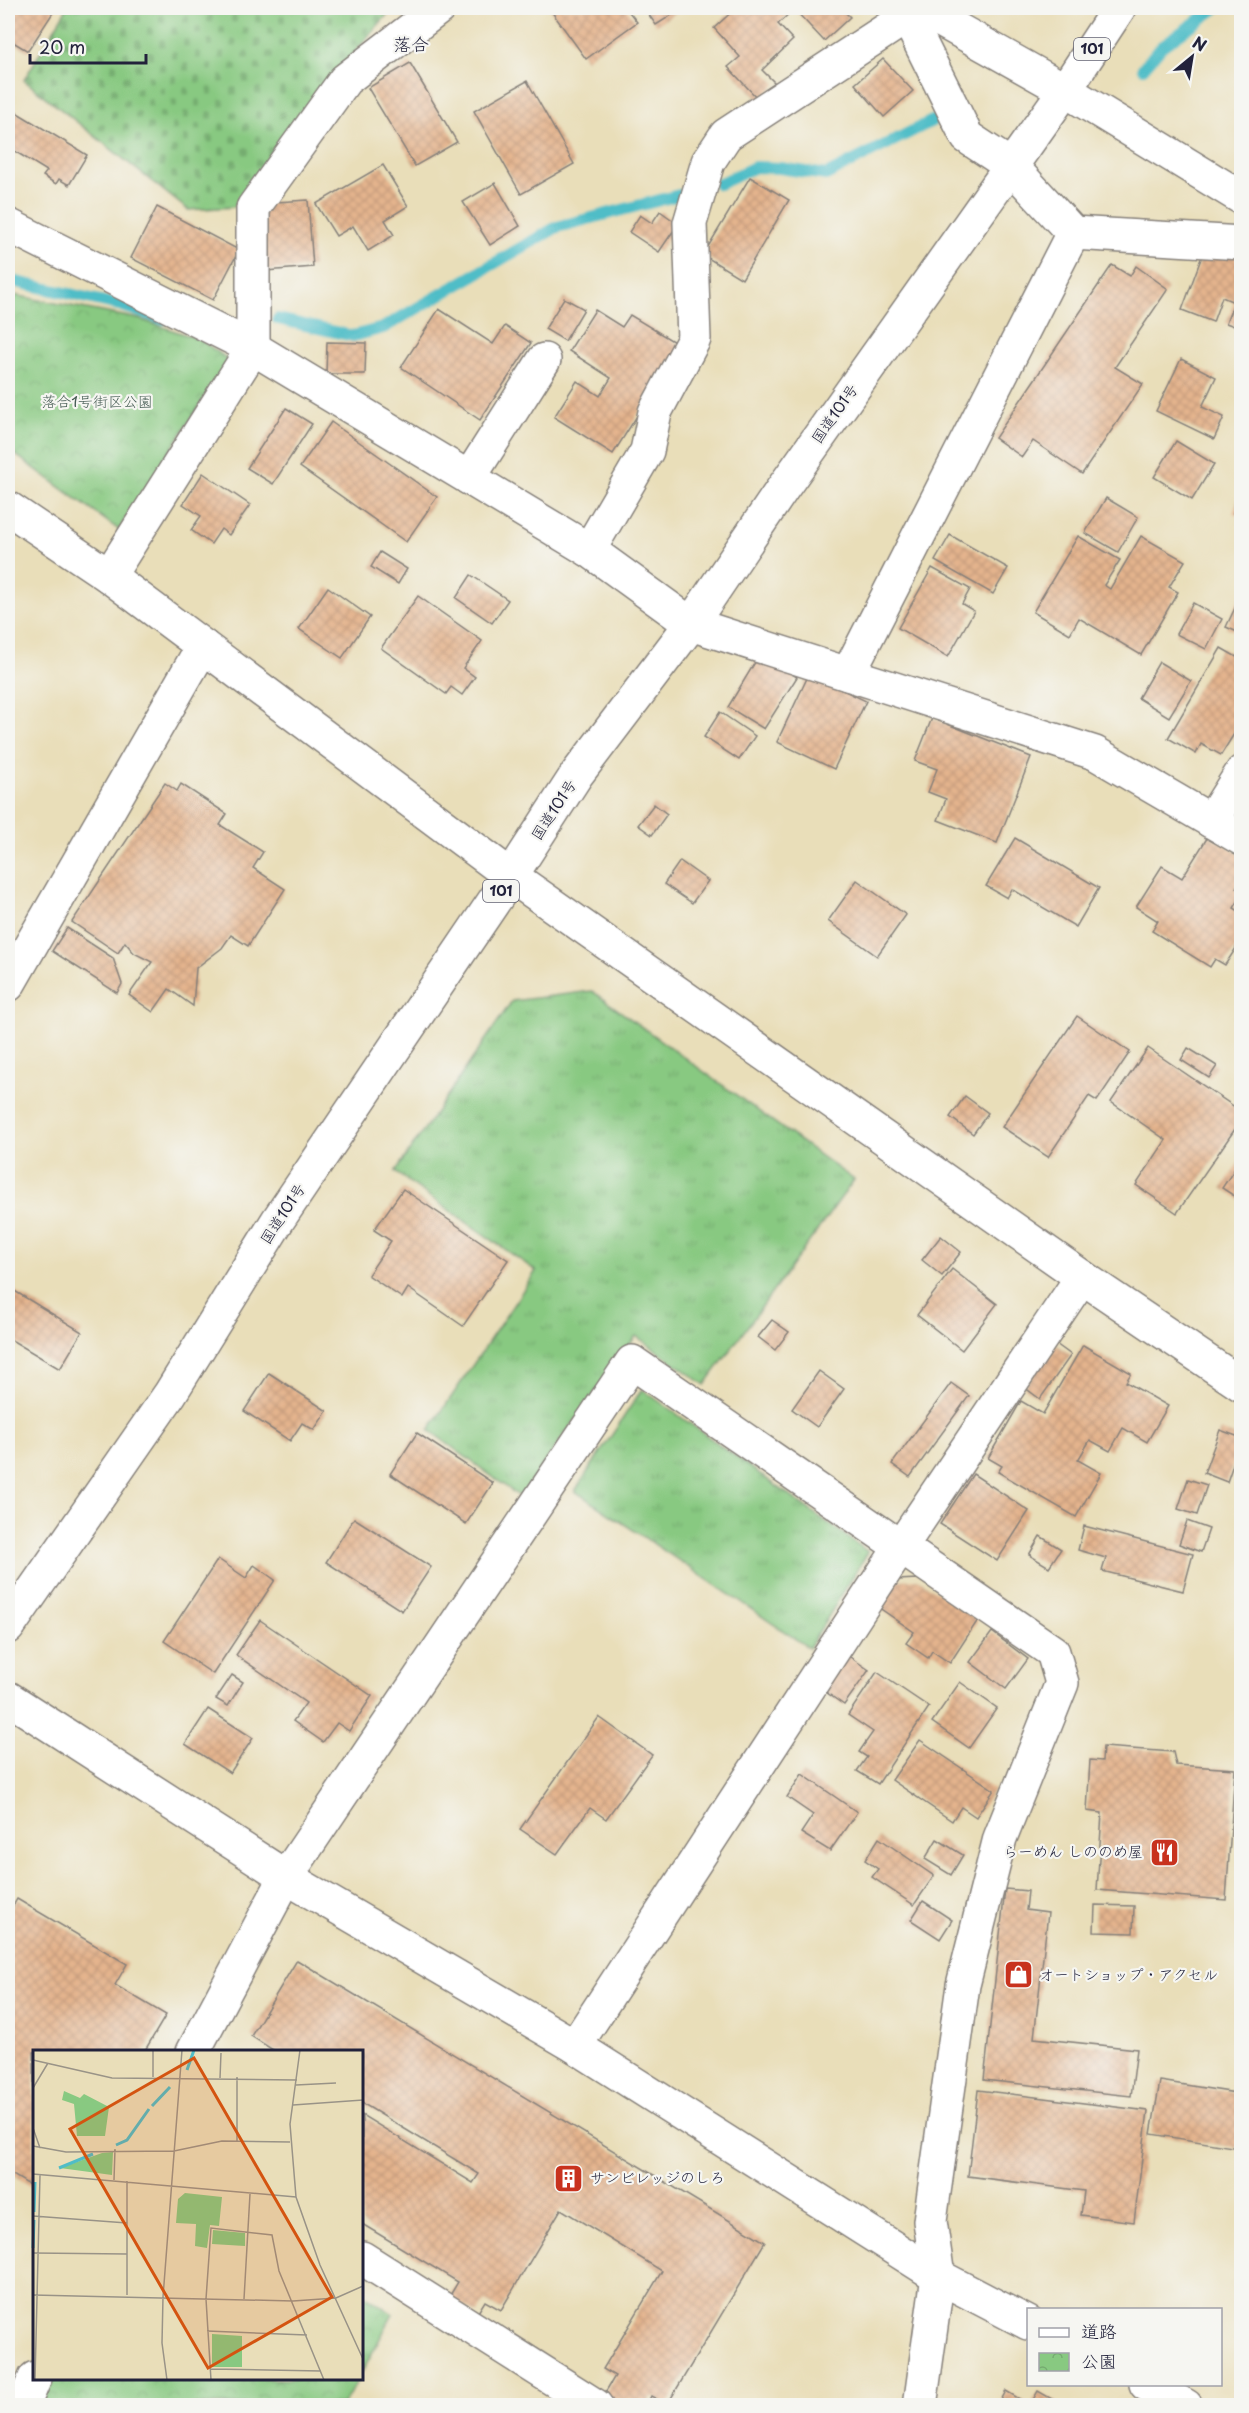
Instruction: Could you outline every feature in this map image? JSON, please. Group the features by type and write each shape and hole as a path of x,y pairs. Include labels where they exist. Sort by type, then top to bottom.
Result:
{"main road":[{"path":"109,576 253,348 253,208 345,80 439,8"},
{"name":"国道101号","path":"8,1627 170,1394 278,1220 511,876 577,774 691,624 783,488 1065,90 1119,8"},
{"path":"915,11 1065,90 1242,198"},
{"path":"915,11 967,137 1011,166 1073,232 1242,243"},
{"path":"588,550 647,451 655,412 694,339 690,223 708,162 726,135 915,11"},
{"path":"8,225 253,348 588,550 691,624 1095,753 1242,839"},
{"path":"848,674 1073,232"},
{"path":"469,478 544,360"},
{"path":"8,508 109,576 511,876 1082,1277 1242,1385"},
{"path":"12,966 203,646"},
{"path":"1211,821 1242,772"},
{"path":"575,2046 900,1548 1082,1277"},
{"path":"194,2050 286,1876 632,1362 1053,1652 1062,1683 1000,1838 963,1984 930,2221 938,2276 921,2406"},
{"path":"8,1698 286,1876 575,2046 938,2276 1027,2322"},
{"path":"363,2259 596,2406"},
{"path":"23,2406 35,2380"},
{"path":"1148,2386 1186,2406"}],"green space":[{"path":"67,8 393,8 325,86 234,207 188,210 24,80"},
{"name":"落合1号街区公園","path":"8,294 139,319 199,339 229,360 119,530 8,449"},
{"path":"592,991 854,1180 705,1385 636,1336 520,1497 429,1430 536,1271 395,1172 512,1001"},
{"path":"642,1389 868,1552 809,1648 575,1491"},
{"path":"363,2294 393,2314 363,2370"},
{"path":"53,2380 357,2380 343,2405 40,2406"}],"building":[{"path":"8,8 56,8 28,51 8,39"},
{"path":"549,8 626,8 637,22 586,59"},
{"path":"644,8 679,8 680,10 656,25"},
{"path":"736,8 841,8 850,17 824,41 794,9 778,24 793,40 762,70 776,84 759,100 728,67 740,57 714,28"},
{"path":"883,59 913,91 884,117 855,84"},
{"path":"410,63 457,142 415,166 368,88"},
{"path":"527,81 574,164 521,194 474,111"},
{"path":"11,109 87,155 69,185 59,179 56,184 43,176 47,171 8,147 8,115"},
{"path":"383,165 408,206 385,220 394,235 368,251 353,226 336,236 316,204"},
{"path":"750,177 789,200 742,279 703,255"},
{"path":"495,183 520,226 490,245 463,202"},
{"path":"308,200 313,267 266,271 260,203"},
{"path":"157,207 239,250 213,300 131,258"},
{"path":"660,211 678,224 659,252 629,232 640,215 652,223"},
{"path":"1206,245 1242,258 1242,329 1226,323 1234,302 1222,297 1213,322 1182,310"},
{"path":"1112,265 1130,276 1136,266 1168,289 1115,367 1143,384 1082,474 1033,441 1022,457 995,438"},
{"path":"564,298 584,309 565,341 545,329"},
{"path":"439,309 493,344 505,326 531,343 480,420 401,367"},
{"path":"595,310 622,327 630,315 681,346 613,454 554,417 577,381 600,396 611,378 569,351"},
{"path":"327,342 366,343 365,374 326,374"},
{"path":"1181,359 1216,377 1202,407 1224,417 1214,439 1156,411"},
{"path":"286,408 312,424 273,484 247,468"},
{"path":"331,422 437,497 406,542 300,467"},
{"path":"1176,441 1214,464 1192,500 1154,477"},
{"path":"203,473 250,505 229,535 221,529 211,544 191,530 201,516 183,504"},
{"path":"1242,489 1242,516 1233,513"},
{"path":"1106,498 1138,517 1118,552 1085,533"},
{"path":"950,535 1008,568 993,594 935,561"},
{"path":"1078,536 1120,560 1104,585 1110,589 1141,536 1185,561 1169,587 1178,592 1141,655 1079,618 1070,634 1033,612"},
{"path":"380,552 407,569 398,584 371,567"},
{"path":"932,568 970,589 962,604 974,611 948,657 898,628"},
{"path":"471,575 508,600 492,623 456,598"},
{"path":"328,587 370,617 342,658 299,629"},
{"path":"1242,593 1242,634 1226,627"},
{"path":"418,596 482,641 463,668 475,677 462,695 451,687 446,694 381,648"},
{"path":"1193,603 1222,619 1206,649 1176,634"},
{"path":"1221,648 1242,660 1242,721 1221,755 1201,744 1196,754 1168,738"},
{"path":"760,654 797,677 764,729 728,707"},
{"path":"1159,662 1191,681 1169,717 1138,698"},
{"path":"809,674 866,701 834,769 777,742"},
{"path":"720,712 755,736 739,760 704,737"},
{"path":"932,718 1031,757 997,843 938,820 946,799 928,792 937,769 915,761"},
{"path":"165,783 177,791 181,784 227,814 220,825 263,852 253,868 285,889 248,946 231,935 222,948 196,968 193,1006 169,989 153,1012 129,995 152,962 134,953 125,942 118,953 72,922"},
{"path":"654,804 667,814 652,835 638,825"},
{"path":"1209,835 1242,856 1242,878 1236,888 1242,891 1242,895 1234,908 1242,913 1238,924 1242,926 1242,939 1225,965 1215,959 1210,967 1152,931 1158,921 1136,907 1162,866 1182,878"},
{"path":"1015,838 1099,888 1076,927 1012,889 1007,898 986,886"},
{"path":"680,861 708,881 692,903 664,884"},
{"path":"857,880 906,915 877,956 828,921"},
{"path":"67,928 113,958 122,984 117,993 52,951"},
{"path":"1077,1016 1130,1052 1097,1101 1089,1096 1048,1157 1002,1127"},
{"path":"1148,1048 1242,1112 1242,1119 1177,1213 1136,1185 1166,1140 1111,1102"},
{"path":"1188,1048 1217,1066 1209,1078 1181,1060"},
{"path":"965,1096 988,1113 973,1134 950,1117"},
{"path":"1242,1158 1242,1201 1222,1188"},
{"path":"403,1189 508,1260 463,1326 408,1288 402,1298 368,1275 391,1241 374,1230"},
{"path":"941,1236 961,1252 942,1276 922,1260"},
{"path":"952,1269 997,1304 962,1350 917,1315"},
{"path":"8,1287 82,1332 60,1369 8,1338"},
{"path":"772,1320 789,1332 775,1350 758,1337"},
{"path":"1056,1344 1071,1355 1040,1399 1024,1387"},
{"path":"1083,1345 1131,1373 1126,1382 1168,1406 1147,1442 1123,1428 1110,1451 1090,1440 1078,1460 1101,1473 1076,1517 998,1472 1002,1466 988,1458 1021,1401 1043,1414"},
{"path":"819,1371 844,1389 817,1427 792,1409"},
{"path":"269,1373 327,1411 314,1430 302,1423 290,1441 244,1411"},
{"path":"951,1383 969,1396 910,1477 892,1464"},
{"path":"1220,1430 1242,1438 1227,1482 1204,1473"},
{"path":"417,1433 493,1483 466,1524 390,1474"},
{"path":"973,1474 1029,1511 997,1561 940,1524"},
{"path":"1188,1479 1207,1485 1197,1515 1178,1509"},
{"path":"354,1518 431,1567 402,1611 326,1562"},
{"path":"1187,1521 1209,1529 1201,1552 1179,1544"},
{"path":"1084,1526 1193,1554 1183,1591 1102,1571 1106,1558 1078,1550"},
{"path":"1040,1536 1061,1549 1049,1567 1029,1555"},
{"path":"218,1559 246,1578 254,1565 275,1580 213,1674 164,1641"},
{"path":"918,1579 978,1620 950,1663 932,1651 928,1658 906,1643 914,1632 878,1607 897,1580"},
{"path":"260,1620 372,1696 349,1731 337,1723 323,1742 293,1721 306,1703 236,1655"},
{"path":"992,1632 1028,1659 1006,1689 970,1662"},
{"path":"847,1655 869,1670 844,1705 823,1690"},
{"path":"877,1672 929,1707 878,1784 857,1771 867,1757 859,1752 873,1732 848,1715"},
{"path":"232,1675 243,1682 228,1706 216,1699"},
{"path":"960,1682 997,1708 969,1748 932,1722"},
{"path":"208,1709 253,1738 230,1773 185,1744"},
{"path":"599,1717 652,1755 606,1819 590,1808 557,1854 520,1829"},
{"path":"920,1740 994,1790 976,1817 961,1807 952,1821 892,1780"},
{"name":"らーめん しののめ屋","path":"1103,1747 1173,1752 1176,1765 1235,1769 1226,1900 1097,1890 1102,1813 1087,1811 1090,1760 1102,1761"},
{"path":"802,1774 857,1812 830,1851 801,1833 813,1815 787,1797"},
{"path":"879,1838 934,1876 914,1905 872,1877 878,1869 865,1860"},
{"path":"937,1839 963,1855 951,1875 925,1859"},
{"name":"オートショップ・アクセル","path":"1005,1889 1028,1891 1026,1910 1048,1913 1034,2038 1137,2049 1131,2096 984,2080"},
{"path":"17,1899 127,1964 115,1985 166,2015 145,2050 33,2050 33,2187 8,2172 8,1915"},
{"path":"923,1901 952,1920 940,1939 911,1920"},
{"path":"1095,1905 1134,1906 1133,1933 1094,1932"},
{"name":"サンビレッジのしろ","path":"297,1960 765,2242 667,2405 651,2396 646,2406 619,2406 603,2396 615,2376 603,2369 662,2271 561,2209 501,2310 485,2301 477,2314 449,2297 458,2282 363,2225 363,2116 473,2183 479,2174 363,2104 363,2050 273,2050 251,2036"},
{"path":"1160,2081 1242,2094 1242,2126 1238,2148 1151,2134"},
{"path":"978,2090 1148,2111 1134,2222 1081,2215 1084,2191 968,2176"},
{"path":"1006,2391 1030,2405 1038,2391 1059,2403 1057,2406 998,2406"}],"waterway":[{"path":"1143,68 1162,46 1216,8"},
{"path":"719,184 755,167 780,168 826,175 934,120"},
{"path":"278,319 353,336 383,328 557,227 679,195"},
{"path":"8,280 123,306 163,319"}],"place":[{"name":"らーめん しののめ屋","path":"1164,1852"},
{"name":"オートショップ・アクセル","path":"1018,1975"},
{"name":"サンビレッジのしろ","path":"569,2178"}],"district":[{"name":"落合","path":"411,45"}]}
